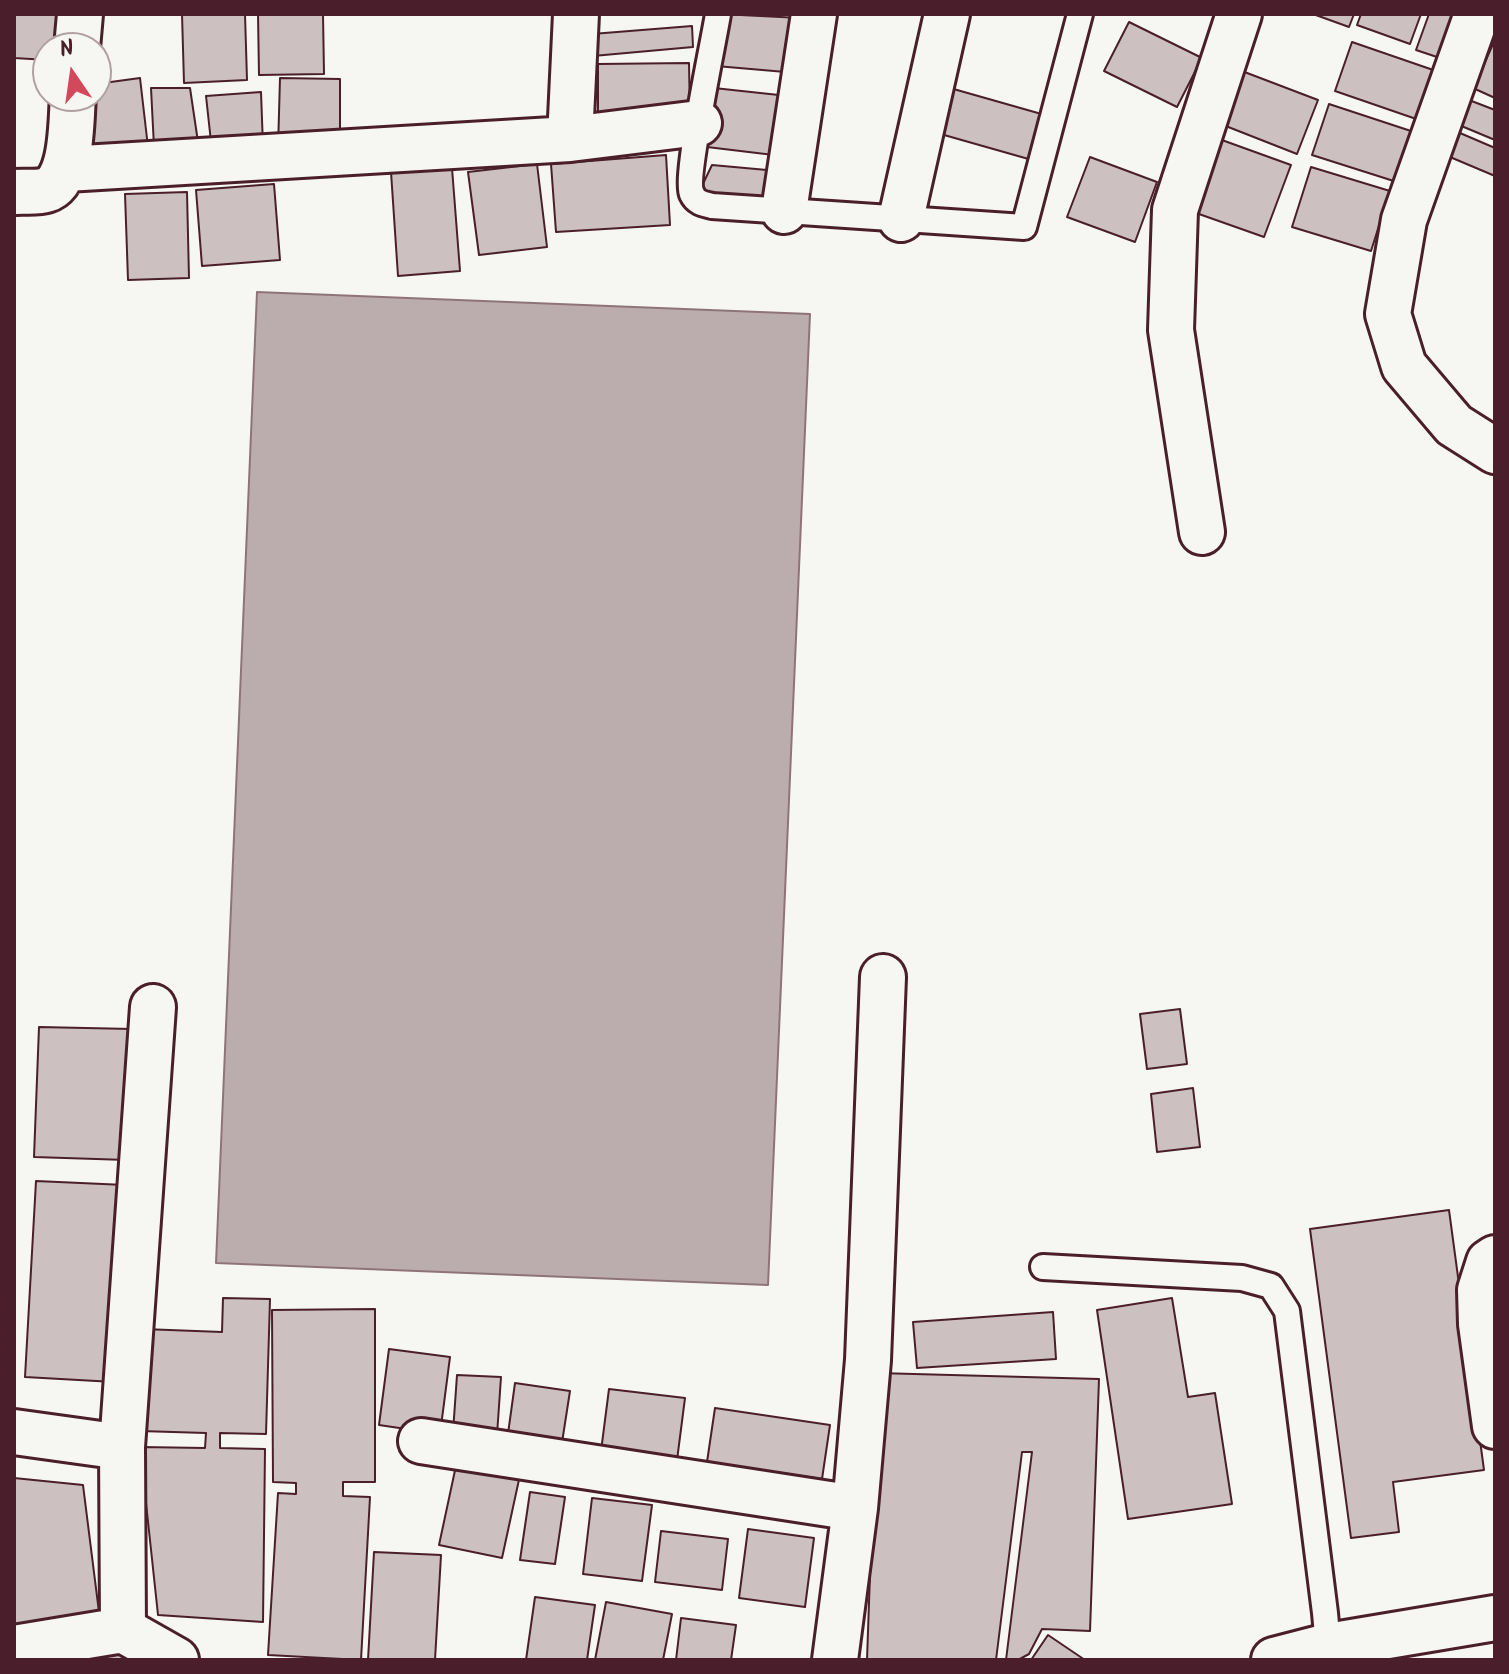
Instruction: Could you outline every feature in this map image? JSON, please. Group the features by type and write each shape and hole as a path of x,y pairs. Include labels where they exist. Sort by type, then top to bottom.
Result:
{"street":[{"path":"570,139 576,14"},
{"path":"784,211 814,14"},
{"path":"901,219 947,14"},
{"path":"1202,532 1171,330 1175,210 1239,14"},
{"path":"1477,14 1404,220 1388,314 1404,366 1454,425 1495,451"},
{"path":"14,192 45,191 57,183 66,169 71,112"},
{"path":"66,169 570,139 699,123"},
{"path":"835,1660 855,1508 868,1360 883,977"},
{"path":"123,1630 122,1447 153,1007"},
{"path":"1495,1258 1489,1262 1480,1290 1481,1324 1495,1426"},
{"path":"14,1432 122,1447"},
{"path":"421,1441 855,1508"},
{"path":"1274,1660 1328,1646 1495,1618"},
{"path":"14,1648 123,1630 176,1660"}],"lane":[{"path":"718,14 692,158 690,186 698,203 1024,227 1080,14"},
{"path":"1043,1267 1242,1278 1271,1286 1287,1311 1328,1646"}],"shaded area":[{"path":"257,292 810,314 768,1285 216,1263"}],"building":[{"path":"14,14 65,14 64,32 32,32 32,59 14,58"},
{"path":"182,14 245,14 247,80 184,83"},
{"path":"258,14 323,14 324,74 259,75"},
{"path":"720,14 801,18 797,73 716,66"},
{"path":"1313,14 1354,14 1349,27"},
{"path":"1361,14 1421,14 1410,44 1357,25"},
{"path":"1429,14 1462,14 1446,60 1416,50"},
{"path":"1129,22 1202,58 1177,107 1104,71"},
{"path":"692,26 693,47 593,56 592,34"},
{"path":"1352,42 1439,72 1422,121 1335,91"},
{"path":"1495,42 1495,98 1473,88"},
{"path":"689,63 690,119 598,120 598,64"},
{"path":"1234,68 1318,100 1297,154 1213,121"},
{"path":"140,78 148,147 94,153 90,112 112,112 112,82"},
{"path":"280,78 340,79 340,146 278,149"},
{"path":"943,86 1045,115 1032,160 930,131"},
{"path":"151,88 190,88 198,142 154,147"},
{"path":"714,88 788,96 782,156 707,147"},
{"path":"261,92 263,146 212,151 206,96"},
{"path":"1469,100 1495,110 1495,140 1459,125"},
{"path":"1329,104 1417,133 1400,183 1312,155"},
{"path":"1460,133 1495,148 1495,176 1450,157"},
{"path":"1208,135 1291,165 1264,237 1182,208"},
{"path":"666,155 670,225 556,232 551,164"},
{"path":"1090,157 1157,182 1135,242 1067,217"},
{"path":"537,164 547,247 479,255 468,172"},
{"path":"712,165 778,171 769,203 700,190"},
{"path":"1311,167 1390,191 1371,251 1292,227"},
{"path":"452,168 460,271 398,276 391,172"},
{"path":"274,184 280,260 202,266 196,190"},
{"path":"187,192 189,278 128,280 125,194"},
{"path":"1180,1009 1187,1064 1147,1069 1140,1014"},
{"path":"39,1027 132,1029 127,1160 34,1157"},
{"path":"1193,1088 1200,1147 1157,1152 1151,1094"},
{"path":"36,1181 125,1185 114,1382 25,1377"},
{"path":"1449,1210 1484,1470 1393,1482 1399,1532 1351,1538 1310,1229"},
{"path":"223,1298 270,1299 266,1434 220,1433 220,1448 265,1449 263,1622 158,1615 140,1447 205,1448 206,1433 140,1431 143,1329 222,1332"},
{"path":"1172,1298 1188,1397 1215,1393 1232,1504 1128,1519 1097,1310"},
{"path":"375,1309 375,1482 343,1482 343,1496 370,1497 361,1660 268,1655 278,1493 296,1494 296,1483 273,1482 272,1310"},
{"path":"1053,1312 1056,1359 917,1368 913,1322"},
{"path":"389,1349 450,1357 440,1434 379,1425"},
{"path":"877,1373 1099,1379 1090,1631 1042,1629 1029,1654 1018,1660 1006,1660 1032,1452 1022,1452 996,1660 867,1660"},
{"path":"457,1375 501,1377 497,1435 453,1432"},
{"path":"515,1383 570,1391 561,1449 507,1441"},
{"path":"609,1389 685,1398 676,1468 600,1459"},
{"path":"715,1408 830,1425 822,1479 707,1462"},
{"path":"457,1461 520,1475 502,1558 439,1545"},
{"path":"14,1478 83,1485 99,1612 14,1626"},
{"path":"530,1492 565,1497 555,1564 520,1560"},
{"path":"592,1498 652,1505 642,1581 583,1574"},
{"path":"748,1529 814,1538 805,1607 739,1598"},
{"path":"661,1531 728,1539 722,1590 655,1582"},
{"path":"374,1552 441,1555 435,1660 368,1660"},
{"path":"535,1597 595,1605 587,1660 526,1660"},
{"path":"606,1602 672,1614 663,1660 595,1660"},
{"path":"681,1618 736,1625 731,1660 676,1660"},
{"path":"1048,1635 1085,1660 1031,1660"},
{"path":"113,1645 136,1660 27,1660"}]}
